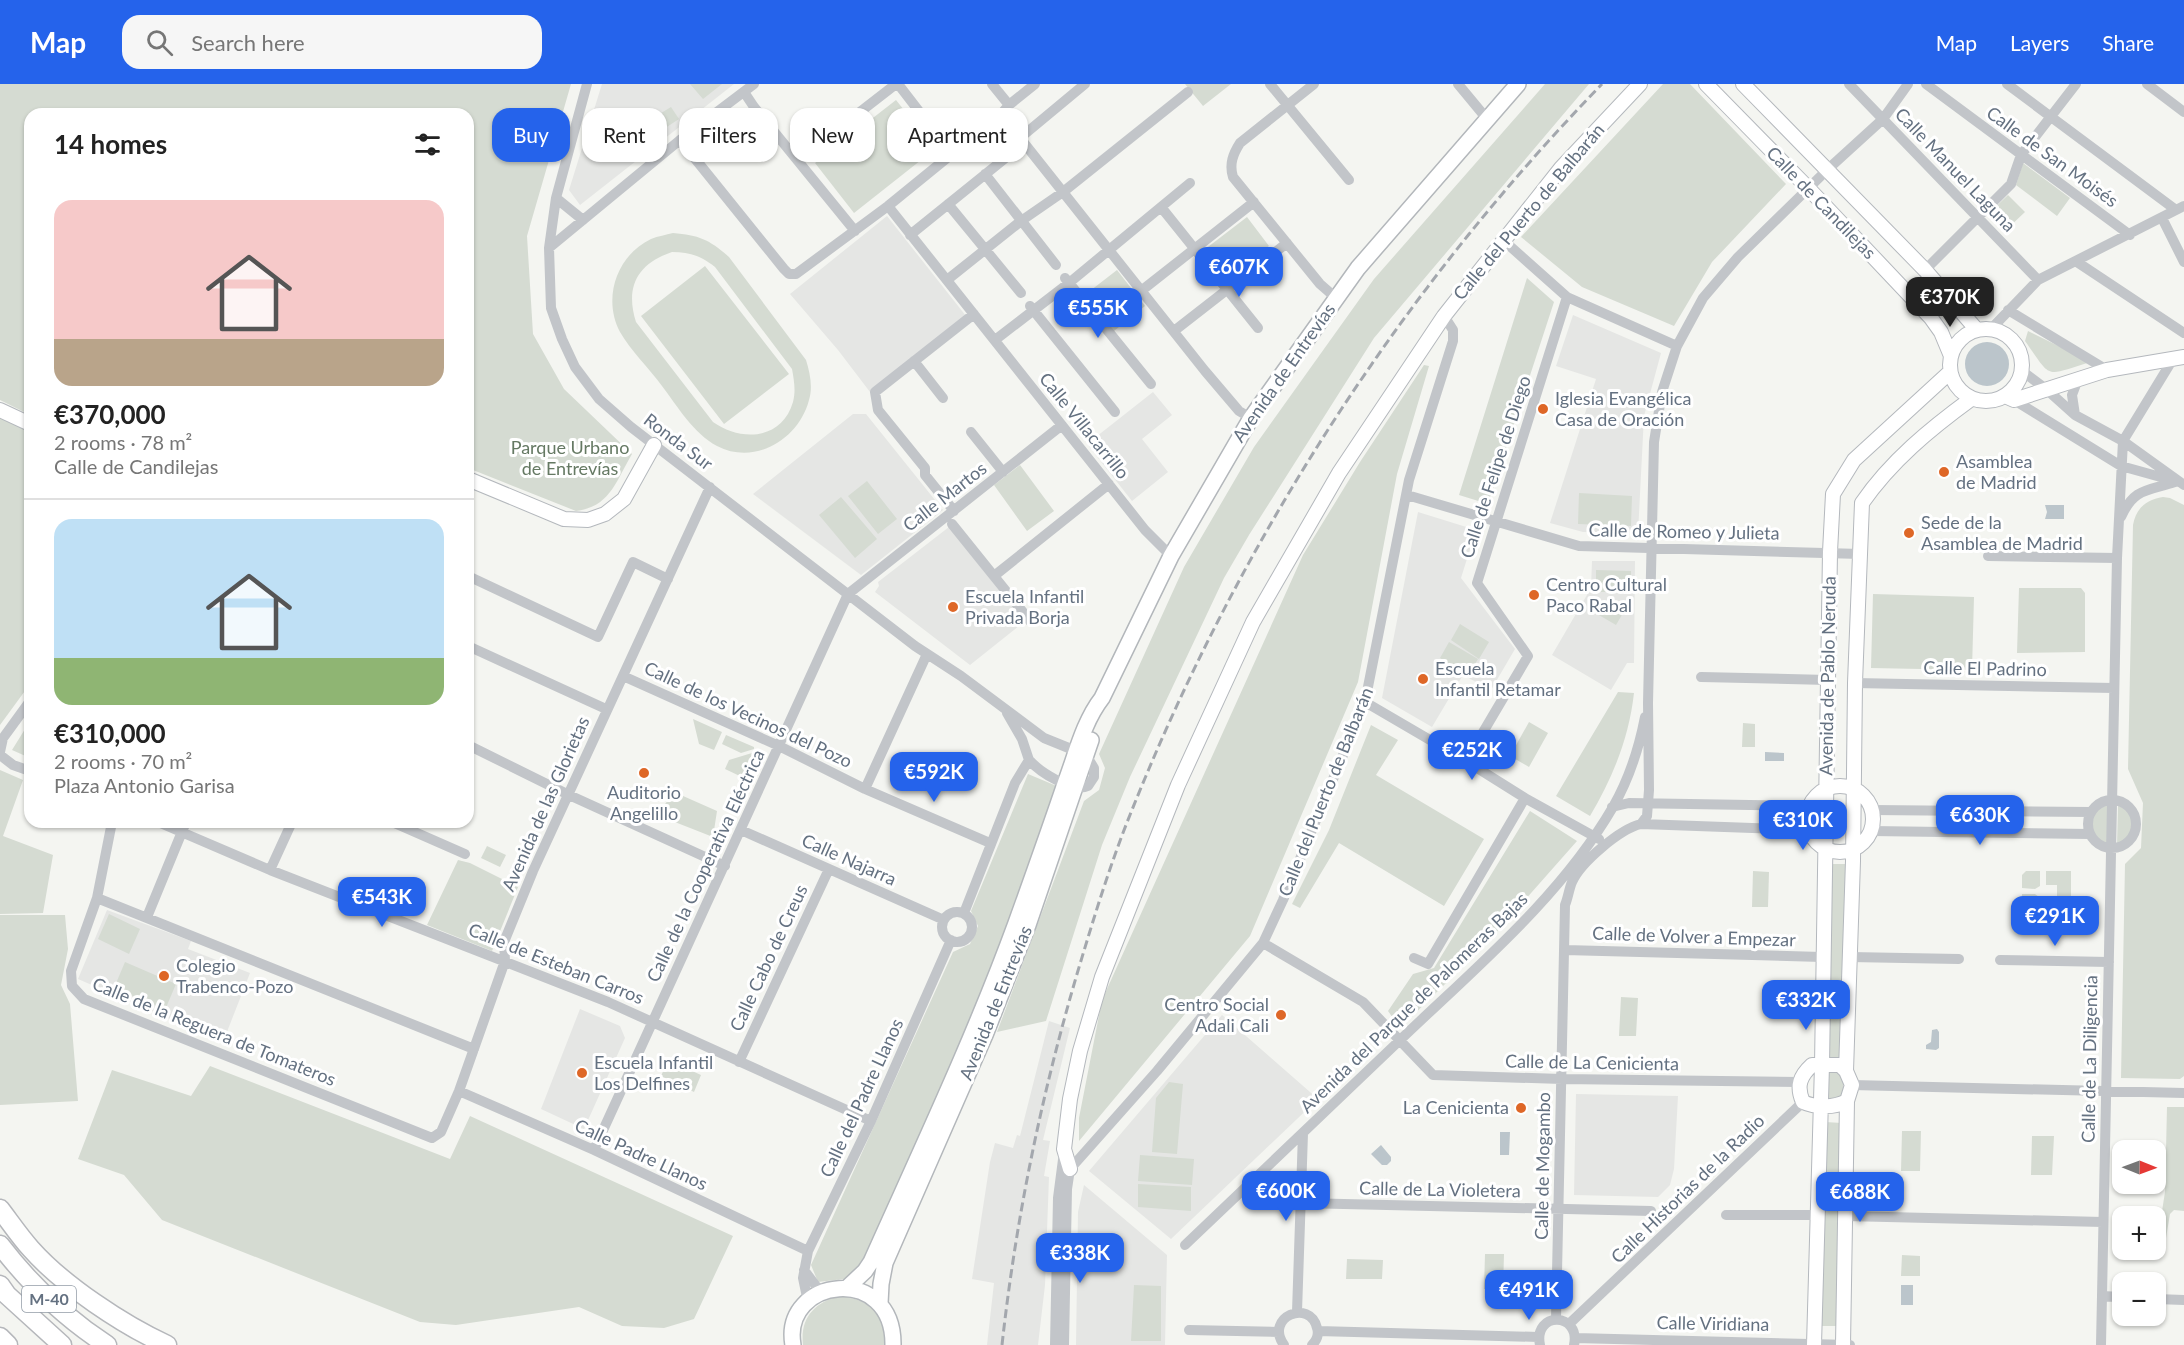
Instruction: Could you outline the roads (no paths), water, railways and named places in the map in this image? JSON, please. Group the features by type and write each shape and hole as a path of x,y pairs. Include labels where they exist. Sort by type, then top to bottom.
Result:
{"highway":[{"path":"0,1209 32,1250 66,1280 98,1305 146,1335 167,1345"},
{"name":"M-40","path":"0,1245 30,1281 77,1325 107,1345"},
{"name":"M-40","path":"0,1285 62,1345"},
{"path":"0,1337 8,1345"}],"main road":[{"name":"Avenida de Entrevías","path":"880,1303 885,1263 985,1035 1028,925 1081,753 1101,713 1102,698 1171,556 1251,418 1336,298 1394,224 1518,84"},
{"name":"Calle del Puerto de Balbarán","path":"1070,1170 1064,1149 1070,1099 1080,1051 1102,977 1178,785 1253,622 1339,473 1444,316 1561,168 1640,84"},
{"name":"Calle de Candilejas","path":"1706,84 1931,318 1941,332 1951,356"},
{"name":"Calle de Candilejas","path":"1743,84 1984,330"},
{"path":"2010,398 2022,371 2021,357 2014,343 2004,334 1984,330 1965,336 1951,356 1950,372 1957,388 1971,399 1992,402 2010,398 2046,388 2107,370 2178,358"},
{"name":"Avenida de Pablo Neruda","path":"1814,1344 1833,494 1854,460 1950,372"},
{"name":"Avenida de Pablo Neruda","path":"1852,1085 1846,1071 1854,849 1855,683 1862,503 1878,478 1935,425 1971,399"},
{"path":"0,410 24,421"},
{"path":"474,482 564,519 588,520 604,514 624,499 654,445"},
{"name":"Avenida de Entrevías","path":"848,1287 871,1262 973,1032 1071,785"},
{"path":"1840,786 1854,789 1865,798 1872,810 1871,831 1854,849 1839,852 1825,849 1814,840 1808,830 1809,806 1816,796 1826,789 1840,786"},
{"path":"1846,1071 1840,1065 1812,1065 1803,1073 1799,1082 1799,1094 1803,1102 1811,1106 1839,1106 1847,1101"},
{"path":"1843,1345 1847,1101 1852,1085"},
{"path":"794,1345 794,1326 799,1313 808,1302 825,1291 848,1287 865,1292 880,1303 893,1330 893,1345"}],"street":[{"name":"Ronda Sur","path":"587,84 556,198 549,248 551,308 575,367 599,399 654,445 848,594 1044,738 1081,753"},
{"path":"723,108 754,84"},
{"path":"866,108 897,84 916,108"},
{"path":"992,84 1009,105"},
{"path":"1006,108 1035,84"},
{"path":"1028,136 1085,84"},
{"path":"1270,84 1349,180"},
{"path":"1314,84 1240,143 1235,151 1231,170 1233,177 1320,284 1336,298"},
{"path":"1458,84 1487,119"},
{"name":"Calle Manuel Laguna","path":"1849,84 2038,280"},
{"name":"Avenida del Parque de Palomeras Bajas","path":"1641,824 1647,816 1648,804 1654,442 1662,392 1677,346 1703,298 1738,257 1883,119 1908,84"},
{"name":"Calle de San Moisés","path":"1926,84 2130,235"},
{"path":"1984,330 2038,280 2180,208 2007,84"},
{"path":"1925,270 2011,184 2021,155 2076,84"},
{"path":"2147,84 2184,112"},
{"path":"744,92 790,150"},
{"path":"947,280 1021,221 1063,192 1188,92"},
{"path":"549,248 679,141"},
{"path":"1028,148 1239,411 1251,418"},
{"path":"698,162 784,269 793,274 805,269 942,162"},
{"path":"800,162 855,231"},
{"path":"910,234 998,162"},
{"path":"985,174 1056,265"},
{"path":"995,340 1032,307 1109,250 1190,183"},
{"path":"556,198 583,220"},
{"path":"1141,291 1254,202"},
{"path":"948,204 1021,293"},
{"name":"Calle Villacarrillo","path":"888,206 1145,530 1171,556"},
{"path":"1161,207 1258,328"},
{"path":"2162,218 2184,262"},
{"path":"1503,240 1567,297 1677,346"},
{"path":"1174,332 1287,243"},
{"path":"2077,262 2184,333"},
{"path":"1067,280 1151,384"},
{"name":"Calle de Felipe de Diego","path":"1466,761 1528,656 1477,583 1567,297"},
{"path":"1032,307 1115,412"},
{"path":"2008,310 2107,370"},
{"path":"954,511 925,475 925,468 878,410 874,392 974,314"},
{"name":"Calle del Puerto de Balbarán","path":"1064,1345 1067,1189 1070,1170 1157,1071 1263,943 1365,702 1409,480 1453,341 1453,330 1444,316"},
{"name":"Calle de La Diligencia","path":"2101,1345 2114,688 2121,466 2123,441 2178,358"},
{"path":"914,361 943,398"},
{"path":"2022,371 2046,388 2075,416 2123,441 2181,483"},
{"path":"2075,416 2072,395 2078,379"},
{"path":"2010,398 2121,466 2181,483"},
{"name":"Calle Martos","path":"848,594 1062,425"},
{"path":"971,432 1003,472"},
{"name":"Calle de La Diligencia","path":"2118,523 2131,499 2138,494 2181,483"},
{"path":"994,576 1109,484"},
{"name":"Avenida de las Glorietas","path":"432,1138 441,1132 459,1091 505,961 504,942 533,871 710,487"},
{"name":"Calle de Romeo y Julieta","path":"1407,495 1579,546 1861,554"},
{"name":"Calle Martos","path":"952,524 1030,621"},
{"path":"1988,556 2117,558"},
{"path":"474,579 598,638 633,562 668,579"},
{"name":"Calle de la Cooperativa Eléctrica","path":"594,1150 848,594"},
{"path":"474,649 606,709"},
{"path":"866,789 927,654"},
{"name":"Calle de los Vecinos del Pozo","path":"623,676 866,789 990,843"},
{"path":"1701,677 1828,680"},
{"name":"Calle El Padrino","path":"1855,683 2114,688"},
{"path":"1365,702 1525,798 1606,843"},
{"name":"Avenida del Parque de Palomeras Bajas","path":"1297,1312 1303,1134 1496,949 1546,896 1593,836 1624,785 1640,742 1648,702"},
{"name":"Ronda Sur","path":"1004,708 1028,756 1043,772 1071,785"},
{"path":"24,709 3,738 0,754 14,765 24,769"},
{"path":"964,914 990,843 1028,756 1030,745 1044,738"},
{"path":"474,748 569,795 725,866"},
{"path":"1414,958 1428,964 1525,798"},
{"path":"2113,800 2127,805 2133,811 2137,825 2132,840 2126,845 2111,849 2098,844 2090,834 2088,826 2091,812 2100,803 2113,800"},
{"path":"1612,807 1629,803 1809,806"},
{"path":"1872,810 2091,812"},
{"path":"1566,905 1572,881 1579,872 1606,843 1629,827 1641,824 1808,830"},
{"name":"Calle de la Reguera de Tomateros","path":"111,828 97,898 71,971 72,986 84,999 432,1138"},
{"path":"147,917 184,828"},
{"name":"Calle de Esteban Carros","path":"186,828 270,870 608,1002 871,1121"},
{"path":"270,870 289,828"},
{"path":"406,828 465,854"},
{"name":"Calle Najarra","path":"741,830 944,920"},
{"path":"1871,831 2090,834"},
{"name":"Calle Cabo de Creus","path":"739,1062 829,869"},
{"name":"Avenida del Parque de Palomeras Bajas","path":"1546,896 1558,898 1566,905"},
{"path":"97,898 474,1049"},
{"name":"Calle de Mogambo","path":"1556,1319 1566,905"},
{"path":"952,913 964,914 970,921 970,933 962,940 951,940 943,932 944,920 952,913"},
{"name":"Calle del Padre Llanos","path":"808,1302 803,1278 808,1251 871,1121 951,940"},
{"name":"Calle de La Cenicienta","path":"1263,943 1363,1002 1433,1075 1799,1082"},
{"name":"Calle de Volver a Empezar","path":"1565,950 1822,957"},
{"path":"1850,957 1959,959"},
{"path":"2000,960 2109,962"},
{"path":"1852,1085 2184,1093"},
{"name":"Calle Padre Llanos","path":"459,1091 594,1150 808,1251"},
{"name":"Calle Historias de la Radio","path":"1569,1324 1803,1102"},
{"path":"1185,1245 1303,1134"},
{"name":"Calle del Puerto de Balbarán","path":"1055,1345 1058,1198 1064,1149"},
{"name":"Calle de La Violetera","path":"1301,1203 1651,1211"},
{"path":"1726,1215 1816,1215"},
{"path":"1845,1216 2103,1222"},
{"path":"804,1270 816,1286 825,1291"},
{"path":"2102,1296 2112,1296"},
{"path":"2166,1300 2184,1303"},
{"path":"1284,1345 1279,1332 1281,1322 1288,1315 1297,1312 1308,1314 1315,1321 1318,1331 1316,1341 1312,1345"},
{"path":"1318,1331 1539,1341 1541,1328 1547,1322 1556,1319 1569,1324 1574,1330 1574,1342"},
{"path":"1189,1330 1279,1332"},
{"name":"Calle Viridiana","path":"1574,1342 1850,1345"}],"railway":[{"path":"1002,1345 1022,1204 1041,1112 1064,1020 1112,862 1169,723 1217,623 1270,526 1327,431 1389,339 1456,251 1527,165 1602,84"}],"place":[{"name":"Iglesia Evangélica Casa de Oración","path":"1543,409"},
{"name":"Asamblea de Madrid","path":"1944,472"},
{"name":"Sede de la Asamblea de Madrid","path":"1909,533"},
{"name":"Centro Cultural Paco Rabal","path":"1534,595"},
{"name":"Escuela Infantil Privada Borja","path":"953,607"},
{"name":"Escuela Infantil Retamar","path":"1423,679"},
{"name":"Auditorio Angelillo","path":"644,773"},
{"name":"Colegio Trabenco-Pozo","path":"164,976"},
{"name":"Centro Social Adali Cali","path":"1281,1015"},
{"name":"Escuela Infantil Los Delfines","path":"582,1073"},
{"name":"La Cenicienta","path":"1521,1108"}],"park label":[{"name":"Parque Urbano de Entrevías","path":"570,458"}]}
